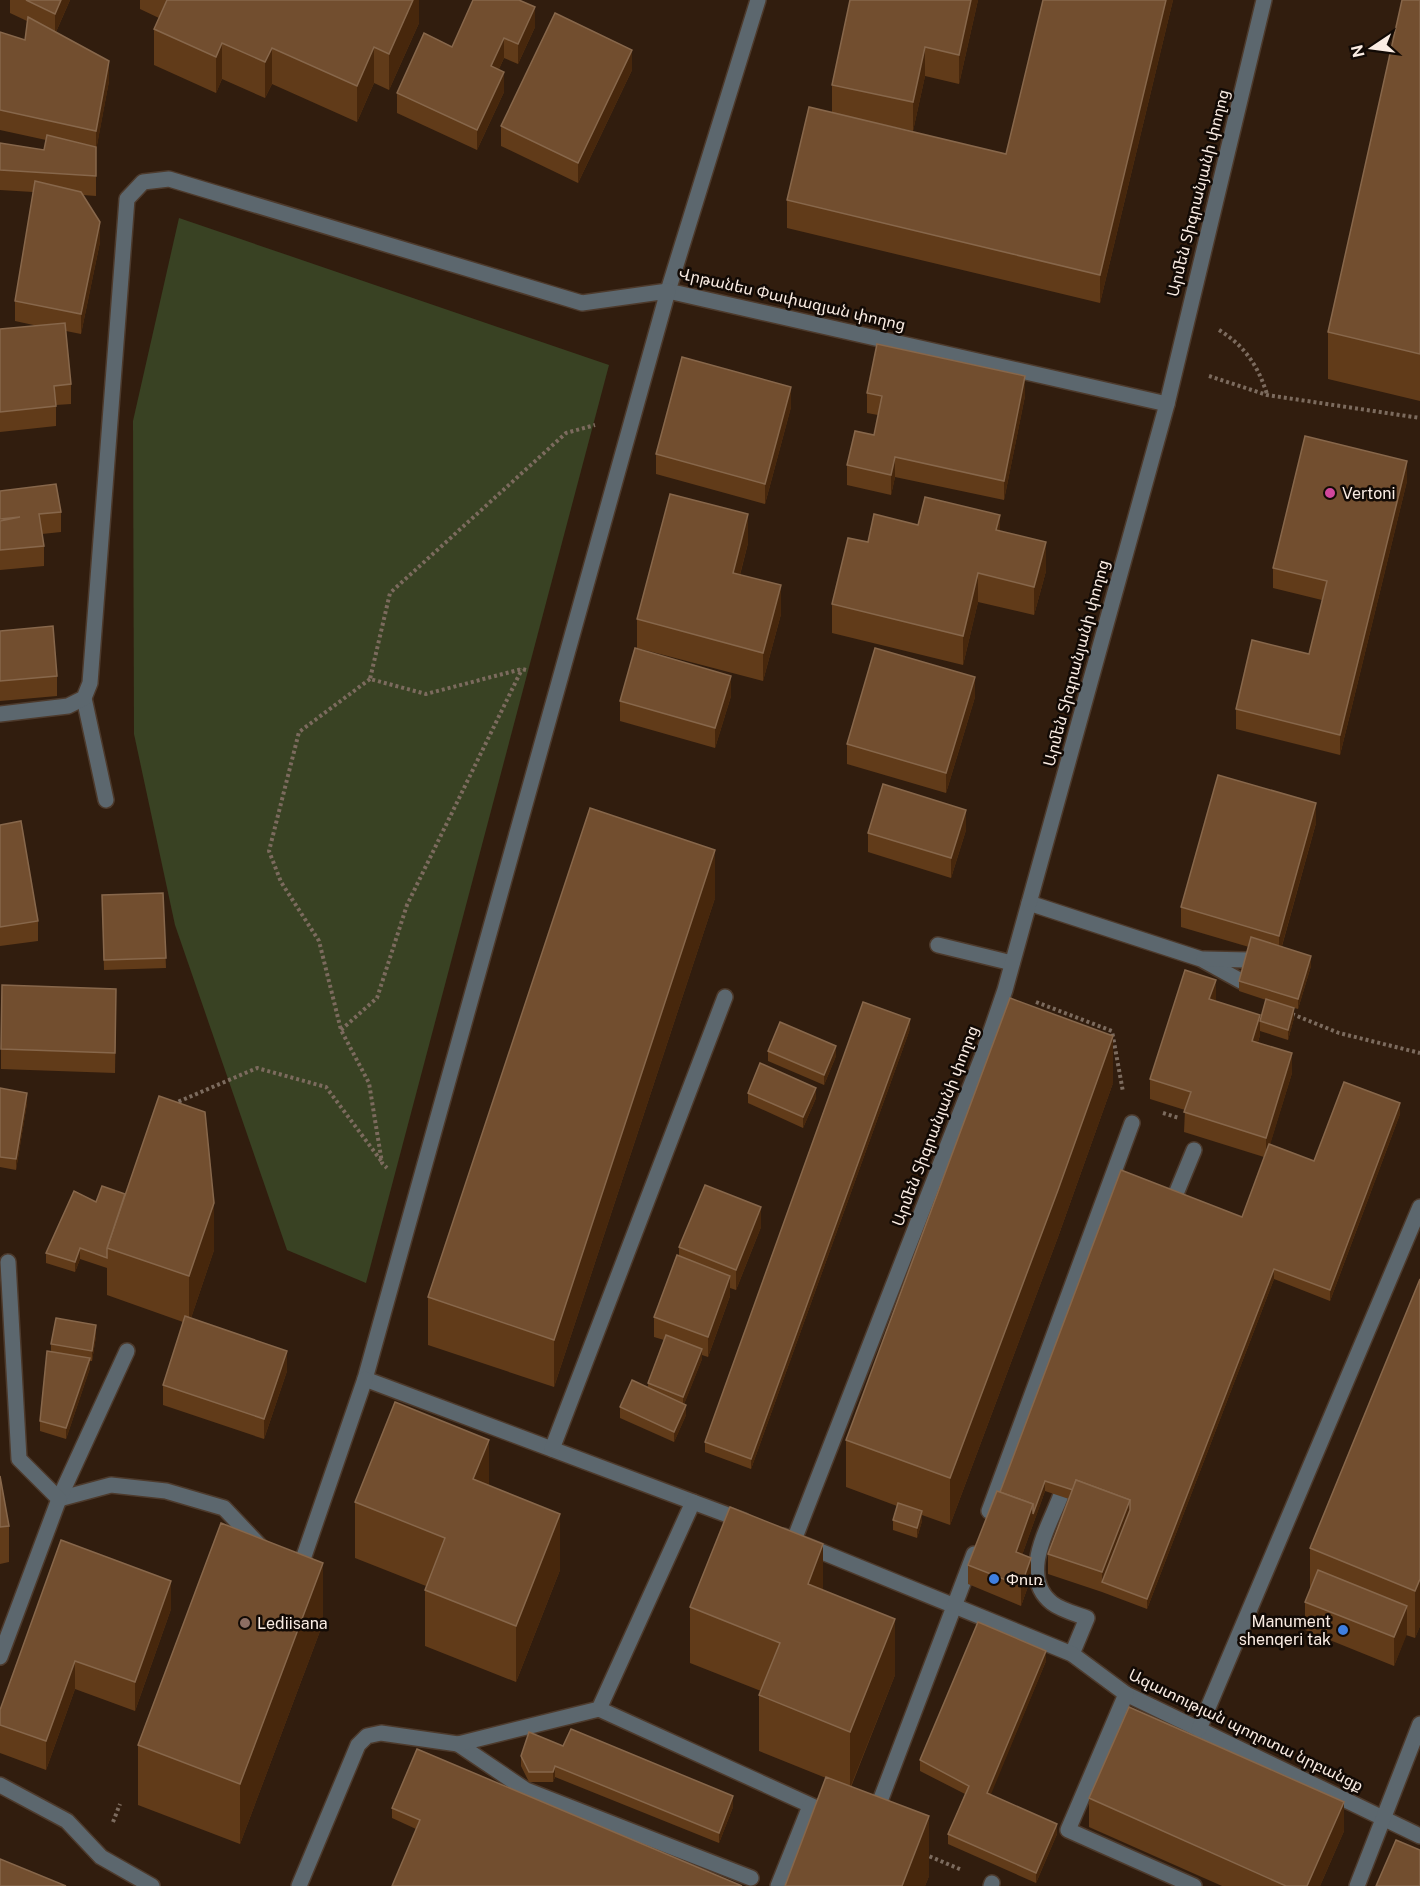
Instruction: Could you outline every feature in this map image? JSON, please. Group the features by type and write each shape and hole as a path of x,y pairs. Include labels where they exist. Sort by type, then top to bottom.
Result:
{"street":[{"name":"Վրթանես Փափազյան փողոց","path":"758,0 668,291 1167,404"},
{"name":"Արմեն Տիգրանյանի փողոց","path":"794,1540 982,1057 1005,990 1167,404 1264,0"},
{"path":"59,1499 111,1485 166,1491 224,1508 280,1564 302,1562 365,1379 668,291 582,303 169,179 143,182 126,199 90,683 84,698 106,800"},
{"path":"0,714 68,706 84,698"},
{"path":"1029,903 1201,959 1241,981"},
{"path":"938,945 1012,963"},
{"path":"1201,959 1248,960"},
{"path":"552,1449 725,997"},
{"path":"299,1886 358,1745 367,1736 381,1733 458,1744 599,1709 810,1806 869,1830 981,1535 1132,1123"},
{"path":"1173,1201 1194,1150"},
{"path":"1199,1729 1420,1207"},
{"path":"8,1262 19,1459 59,1499"},
{"path":"0,1657 59,1499 127,1352"},
{"path":"365,1379 794,1540"},
{"path":"599,1709 693,1502"},
{"path":"1071,1514 1058,1502 1035,1568 1040,1587 1053,1603 1087,1618 1072,1654"},
{"path":"1048,1531 1063,1535"},
{"name":"Ազատության պողոտա նրբանցք","path":"794,1540 1072,1654 1126,1694 1420,1836"},
{"path":"1039,1555 1054,1561"},
{"path":"1126,1694 1068,1830 1194,1886"},
{"path":"1357,1886 1385,1819 1420,1724"},
{"path":"458,1744 526,1790 751,1878"},
{"path":"0,1785 67,1821 101,1857 151,1886"},
{"path":"778,1886 810,1806"}],"path":[{"path":"1236,341 1259,369 1268,395"},
{"path":"1176,366 1268,395 1420,418"},
{"path":"382,1163 369,1083 340,1030 319,941 281,882 269,851 299,732 370,679 390,593 566,433 633,414"},
{"path":"370,679 426,694 522,669 560,679"},
{"path":"340,1030 377,998 407,905 522,669"},
{"path":"1005,990 1112,1031 1124,1093 1142,1099 1132,1123"},
{"path":"1286,1012 1339,1033 1420,1053"},
{"path":"172,1104 257,1068 326,1087 382,1163 415,1196"},
{"path":"1156,1111 1188,1122"},
{"path":"920,1852 992,1885"}],"green space":[{"path":"179,218 609,365 366,1283 287,1250 175,925 134,734 133,421"}],"building":[{"path":"26,0 61,0 55,14"},
{"path":"167,0 413,0 389,54 374,47 357,86 272,48 265,62 222,43 216,57 154,29"},
{"path":"473,0 519,0 535,7 518,44 504,38 491,66 504,72 477,130 397,93 424,33 452,47"},
{"path":"850,0 971,0 959,55 925,47 913,102 832,85"},
{"path":"1043,0 1166,0 1100,275 787,200 809,107 1006,154"},
{"path":"1402,0 1420,0 1420,354 1328,332"},
{"path":"555,13 632,50 578,163 501,126"},
{"path":"28,17 109,61 96,131 0,110 0,32 25,40"},
{"path":"47,135 96,147 96,176 0,170 0,143 44,150"},
{"path":"35,181 81,192 100,222 81,314 15,301"},
{"path":"65,323 71,384 54,386 56,406 0,412 0,329"},
{"path":"877,344 1025,376 1004,481 895,457 891,475 847,465 855,431 874,435 882,396 867,393"},
{"path":"682,357 791,387 765,484 656,454"},
{"path":"1305,436 1407,461 1340,735 1236,709 1252,640 1309,654 1327,581 1273,568"},
{"path":"56,484 61,512 39,514 44,546 0,550 0,521 20,517 0,519 0,491"},
{"path":"670,494 748,514 733,573 781,585 763,653 637,619"},
{"path":"925,497 1000,515 996,530 1046,542 1034,587 978,573 963,636 832,604 848,538 868,542 874,514 918,525"},
{"path":"53,626 57,676 0,681 0,631"},
{"path":"635,648 731,676 715,728 620,701"},
{"path":"875,648 975,677 946,773 847,744"},
{"path":"1218,775 1316,803 1279,936 1181,907"},
{"path":"883,784 966,810 951,858 868,833"},
{"path":"590,808 715,850 554,1340 428,1297"},
{"path":"21,821 38,921 0,927 0,825"},
{"path":"163,893 166,958 104,960 102,895"},
{"path":"1251,937 1311,956 1298,999 1239,981"},
{"path":"1185,970 1216,980 1209,999 1260,1015 1252,1041 1292,1053 1266,1138 1184,1112 1191,1092 1150,1079"},
{"path":"2,985 116,989 115,1053 1,1049"},
{"path":"1010,998 1113,1036 950,1478 846,1440"},
{"path":"1266,999 1294,1008 1288,1030 1260,1021"},
{"path":"863,1002 910,1019 751,1459 705,1442"},
{"path":"780,1022 836,1046 824,1075 768,1051"},
{"path":"760,1063 816,1088 803,1117 748,1093"},
{"path":"1344,1082 1400,1103 1330,1290 1274,1269 1147,1599 1102,1582 1130,1510 1130,1500 1076,1480 1073,1490 1045,1481 1033,1514 1033,1504 1000,1492 1121,1170 1242,1217 1269,1144 1314,1161"},
{"path":"0,1088 27,1093 16,1159 0,1157"},
{"path":"159,1096 205,1112 214,1203 189,1276 107,1248"},
{"path":"705,1185 761,1207 736,1270 679,1247"},
{"path":"102,1186 125,1194 107,1248 107,1258 80,1248 75,1262 46,1253 74,1191 96,1202"},
{"path":"677,1255 730,1276 708,1337 654,1317"},
{"path":"1420,1279 1420,1579 1415,1591 1310,1548"},
{"path":"185,1316 287,1351 264,1419 163,1385"},
{"path":"56,1318 96,1325 92,1351 51,1344"},
{"path":"666,1335 702,1349 683,1397 648,1383"},
{"path":"47,1351 90,1358 66,1428 40,1421"},
{"path":"632,1380 686,1405 674,1432 620,1407"},
{"path":"395,1402 489,1440 473,1479 560,1514 516,1626 425,1590 445,1538 355,1502"},
{"path":"0,1476 9,1526 0,1527"},
{"path":"1076,1480 1130,1500 1102,1572 1048,1554"},
{"path":"997,1491 1033,1504 1016,1552 1031,1558 1021,1586 968,1565"},
{"path":"898,1503 922,1511 917,1528 893,1520"},
{"path":"730,1507 823,1544 808,1584 895,1619 850,1732 759,1695 780,1643 690,1607"},
{"path":"221,1523 323,1563 240,1784 138,1745"},
{"path":"61,1540 171,1581 135,1682 75,1661 46,1741 0,1725 0,1710"},
{"path":"1318,1570 1407,1606 1394,1637 1305,1602"},
{"path":"978,1622 1046,1651 987,1793 1057,1824 1036,1873 948,1834 969,1786 920,1760"},
{"path":"1129,1707 1344,1802 1307,1886 1286,1886 1089,1798"},
{"path":"571,1729 733,1796 719,1833 555,1766 553,1772 529,1772 521,1756 529,1732 563,1746"},
{"path":"417,1749 742,1886 392,1886 420,1820 392,1808"},
{"path":"826,1777 929,1816 902,1886 785,1886"},
{"path":"1396,1840 1420,1850 1420,1886 1376,1886"},
{"path":"0,1859 66,1886 0,1886"}],"place":[{"name":"Vertoni","path":"1330,493"},
{"name":"Փուռ","path":"994,1579"},
{"name":"Lediisana","path":"245,1623"},
{"name":"Manument shenqeri tak","path":"1343,1630"}]}
